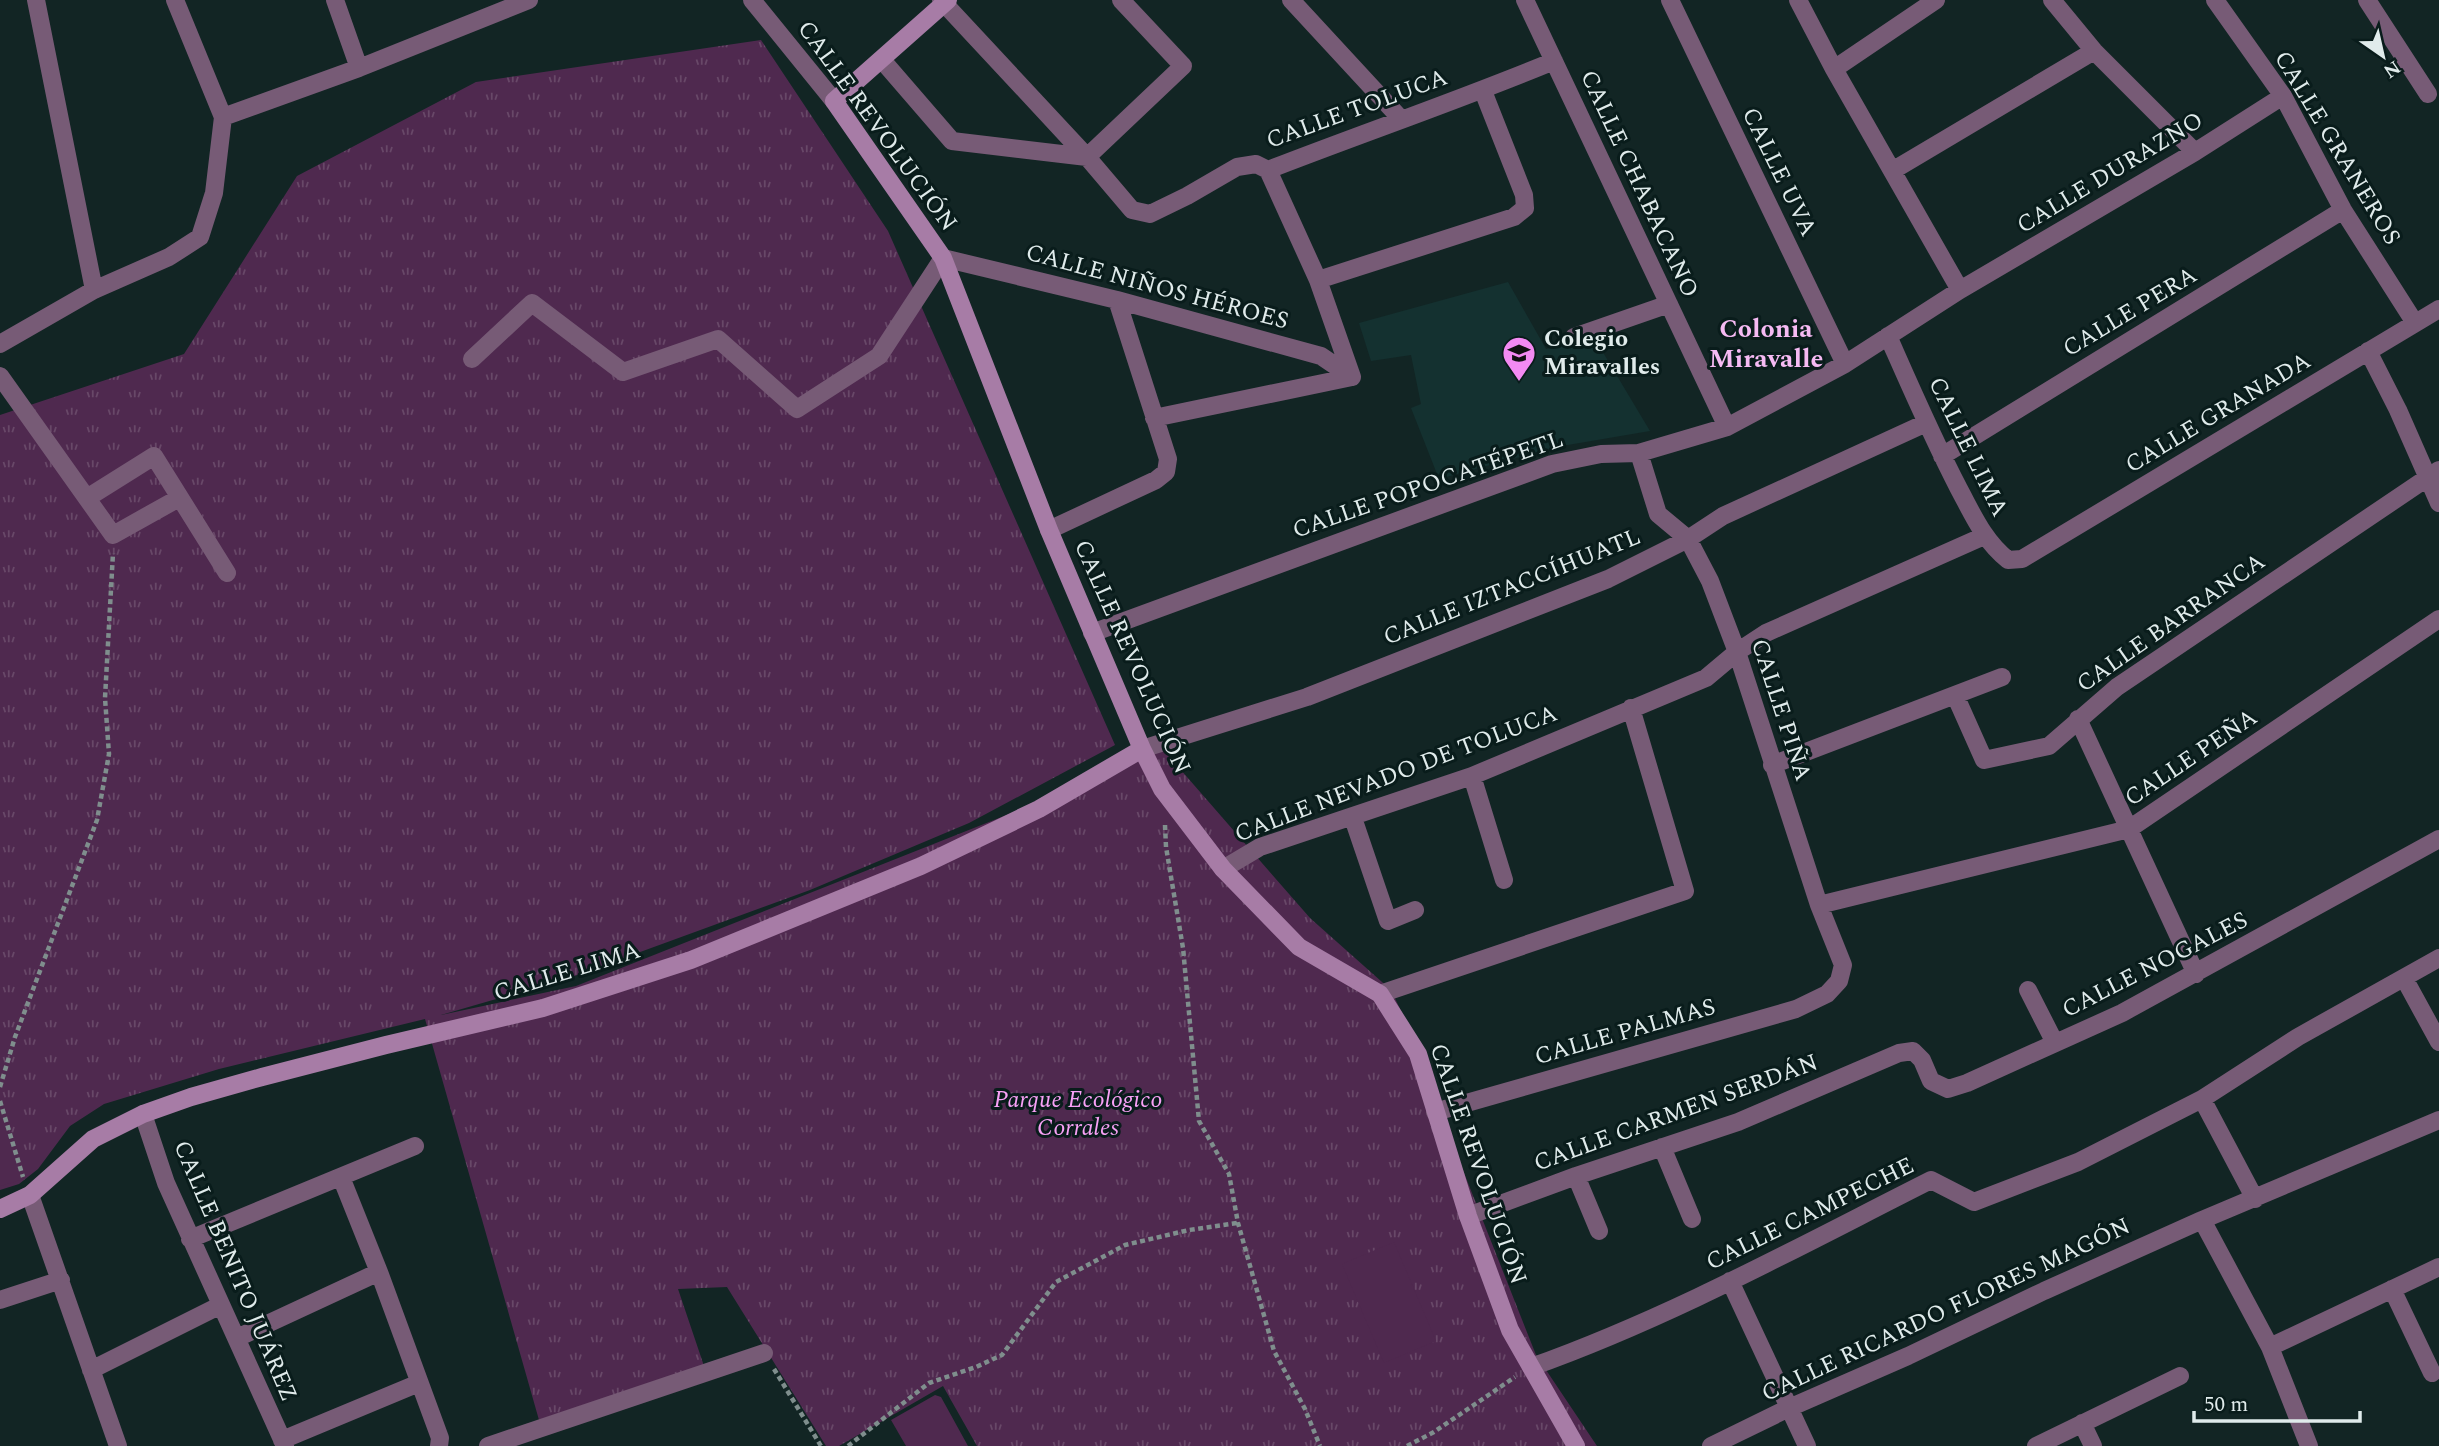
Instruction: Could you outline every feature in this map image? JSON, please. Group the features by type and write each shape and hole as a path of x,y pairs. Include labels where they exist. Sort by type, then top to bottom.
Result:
{"street":[{"path":"0,344 94,290 169,257 200,237 214,193 223,117 175,0"},
{"path":"335,0 359,68"},
{"path":"223,117 359,68 509,4 529,0"},
{"name":"CALLE REVOLUCIÓN","path":"752,0 834,101 943,258 1049,530 1142,749 1162,789 1223,869 1299,947 1380,994 1418,1054 1468,1216 1510,1330 1576,1446"},
{"path":"882,60 952,141 1087,157 1183,66 1121,0"},
{"path":"1290,0 1401,119"},
{"name":"CALLE CHABACANO","path":"1525,0 1727,427"},
{"name":"CALLE UVA","path":"1670,0 1845,365"},
{"path":"1798,0 1834,69 1961,290"},
{"path":"1834,69 1936,0"},
{"path":"2052,0 2094,51 2195,152"},
{"name":"CALLE GRANEROS","path":"2215,0 2283,96 2343,210 2416,323"},
{"path":"2367,0 2428,94"},
{"path":"834,101 944,1"},
{"name":"CALLE TOLUCA","path":"944,1 1132,210 1150,214 1237,167 1256,164 1268,170 1554,61"},
{"path":"42,2 94,290"},
{"path":"1892,171 2094,51"},
{"path":"1318,280 1514,217 1525,208 1524,195 1483,90"},
{"name":"CALLE DURAZNO","path":"1961,290 2195,152 2283,96"},
{"path":"1154,418 1352,377 1318,280 1268,170"},
{"name":"CALLE PERA","path":"1942,456 2343,210"},
{"path":"472,359 532,303 623,372 718,339 797,409 879,356 943,258"},
{"name":"CALLE NIÑOS HÉROES","path":"943,258 1117,300 1321,356 1352,377"},
{"name":"CALLE POPOCATÉPETL","path":"1092,633 1552,464 1601,454 1639,453 1727,427 1845,365 1961,290"},
{"path":"1049,530 1156,480 1166,472 1168,459 1117,300"},
{"path":"1574,337 1669,304"},
{"name":"CALLE GRANADA","path":"2022,559 2439,309"},
{"name":"CALLE LIMA","path":"1888,336 1926,423 1984,536 1996,551 2008,560 2022,559"},
{"path":"2368,351 2434,473 2439,503"},
{"path":"0,376 113,535 179,498"},
{"name":"CALLE IZTACCÍHUATL","path":"1142,749 1307,697 1608,579 1688,539 1723,516 1926,423"},
{"name":"CALLE PIÑA","path":"1639,453 1658,513 1688,539 1710,581 1737,652 1819,905 1843,965 1839,981 1827,994"},
{"path":"87,498 154,456 227,573"},
{"name":"CALLE BARRANCA","path":"1955,695 1984,760 2049,746 2117,687 2434,473"},
{"name":"CALLE NEVADO DE TOLUCA","path":"1223,869 1261,848 1472,776 1706,678 1737,652 1766,633 1984,536"},
{"name":"CALLE PEÑA","path":"1819,905 2129,829 2439,619"},
{"path":"1772,765 2002,677"},
{"path":"1380,994 1685,891 1631,708"},
{"path":"2078,719 2196,974"},
{"name":"CALLE LIMA","path":"0,1209 30,1195 93,1139 143,1114 191,1097 275,1074 543,1009 691,960 921,866 1039,809 1142,749"},
{"path":"1472,776 1504,880"},
{"path":"1353,818 1388,921 1415,910"},
{"name":"CALLE NOGALES","path":"1899,1053 1913,1051 1922,1060 1931,1081 1948,1089 1967,1083 2122,1013 2439,839"},
{"name":"CALLE CAMPECHE","path":"1531,1367 1592,1346 1730,1281 1931,1180 1973,1202 2078,1162 2202,1099 2298,1037 2439,958"},
{"path":"2404,978 2439,1042"},
{"path":"2028,990 2055,1043"},
{"name":"CALLE PALMAS","path":"1435,1112 1796,1009 1827,994"},
{"name":"CALLE CARMEN SERDÁN","path":"1468,1216 1576,1176 1738,1122 1899,1053"},
{"path":"2202,1099 2255,1199"},
{"name":"CALLE BENITO JUÁREZ","path":"143,1114 166,1184 284,1443"},
{"name":"CALLE RICARDO FLORES MAGÓN","path":"1711,1446 1788,1408 1908,1356 2202,1220 2439,1120"},
{"path":"190,1239 415,1146"},
{"path":"1662,1147 1692,1219"},
{"path":"1576,1176 1599,1231"},
{"path":"341,1177 440,1438 439,1446"},
{"path":"30,1195 118,1446"},
{"path":"2202,1220 2270,1347 2302,1444"},
{"path":"2270,1347 2439,1268"},
{"path":"237,1338 379,1272"},
{"path":"0,1300 61,1280"},
{"path":"1730,1281 1807,1446"},
{"path":"2392,1289 2432,1373"},
{"path":"91,1370 221,1305"},
{"path":"488,1446 764,1353"},
{"path":"2036,1446 2180,1376"},
{"path":"284,1443 419,1383"},
{"path":"2082,1423 2093,1446"}],"path":[{"path":"0,1087 15,1037 97,820 109,754 105,698 113,535"},
{"path":"1162,789 1166,847 1183,948 1199,1121 1229,1174 1238,1223 1274,1351 1305,1409 1320,1446"},
{"path":"0,1101 30,1195"},
{"path":"848,1446 929,1382 976,1367 1002,1355 1056,1282 1125,1245 1189,1230 1238,1223"},
{"path":"764,1353 821,1446"},
{"path":"1407,1446 1434,1432 1531,1367"}],"shaded area":[{"name":"Colegio Miravalles","path":"1508,282 1546,349 1595,339 1650,431 1556,447 1439,479 1411,408 1421,404 1411,355 1371,361 1359,323"}],"green space":[{"name":"Parque Ecológico Corrales","path":"761,40 888,231 1115,745 969,823 810,890 569,978 441,1015 576,986 1019,810 1153,738 1310,918 1391,990 1426,1063 1438,1107 1536,1355 1597,1446 977,1446 943,1386 839,1446 826,1446 727,1287 678,1289 704,1366 539,1420 425,1019 219,1069 104,1104 70,1126 38,1169 19,1184 0,1190 0,415 184,354 297,176 476,82"},
{"path":"0,1101 24,1179 0,1186"},
{"path":"1394,1242 1436,1341 1384,1363 1342,1264"},
{"path":"935,1395 941,1397 968,1446 906,1446 891,1420"}],"place":[{"name":"Colegio Miravalles","path":"1519,383"}],"district":[{"name":"Colonia Miravalle","path":"1766,344"}]}
